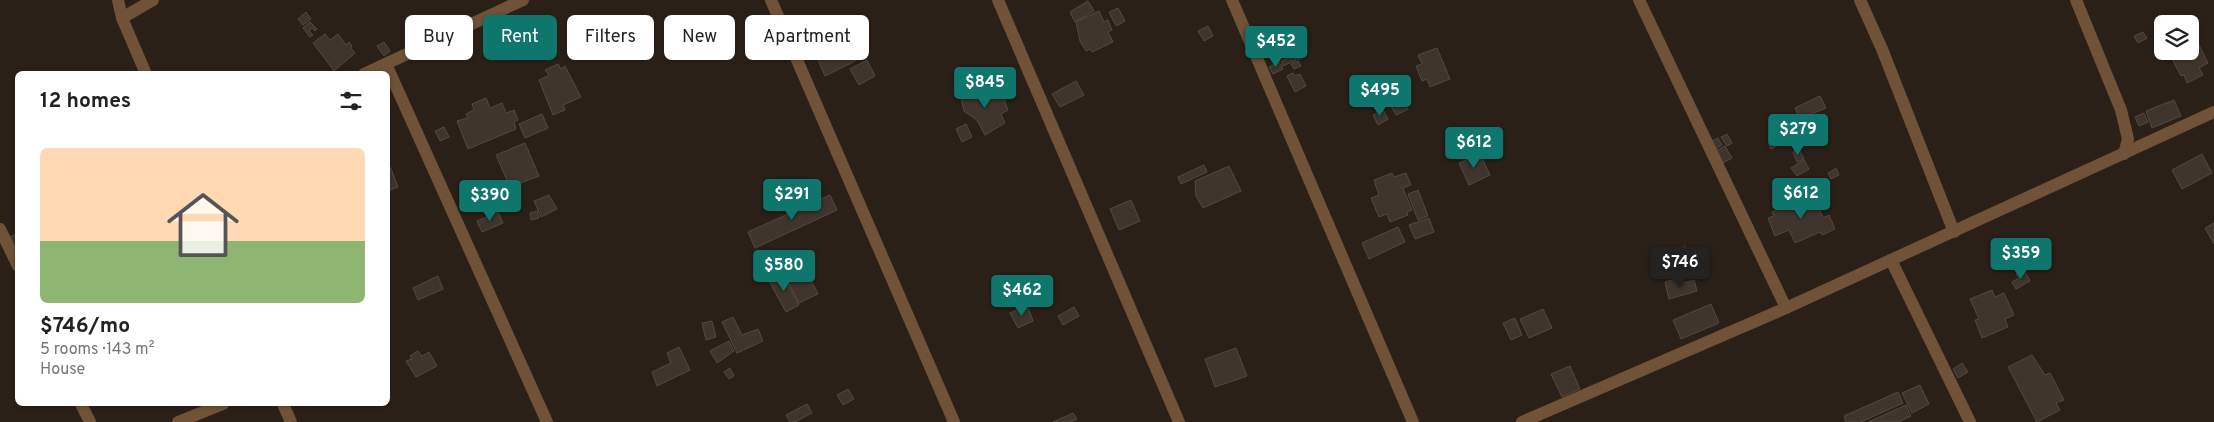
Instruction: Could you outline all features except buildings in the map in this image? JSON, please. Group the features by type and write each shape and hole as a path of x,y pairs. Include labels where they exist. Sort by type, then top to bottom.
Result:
{"street":[{"path":"118,0 122,18 145,71"},
{"path":"122,18 153,0"},
{"path":"371,71 523,0"},
{"path":"771,0 954,422"},
{"path":"998,0 1179,422"},
{"path":"1232,0 1413,422"},
{"path":"1639,0 1786,308"},
{"path":"1860,0 1882,49 1954,232"},
{"path":"2076,0 2121,110 2128,139 2124,154"},
{"path":"386,64 389,71"},
{"path":"390,73 547,422"},
{"path":"1522,422 1786,308 2214,112"},
{"path":"0,229 15,260"},
{"path":"1891,260 1970,422"},
{"path":"82,406 90,422"},
{"path":"178,422 218,406"},
{"path":"284,406 291,422"}]}
